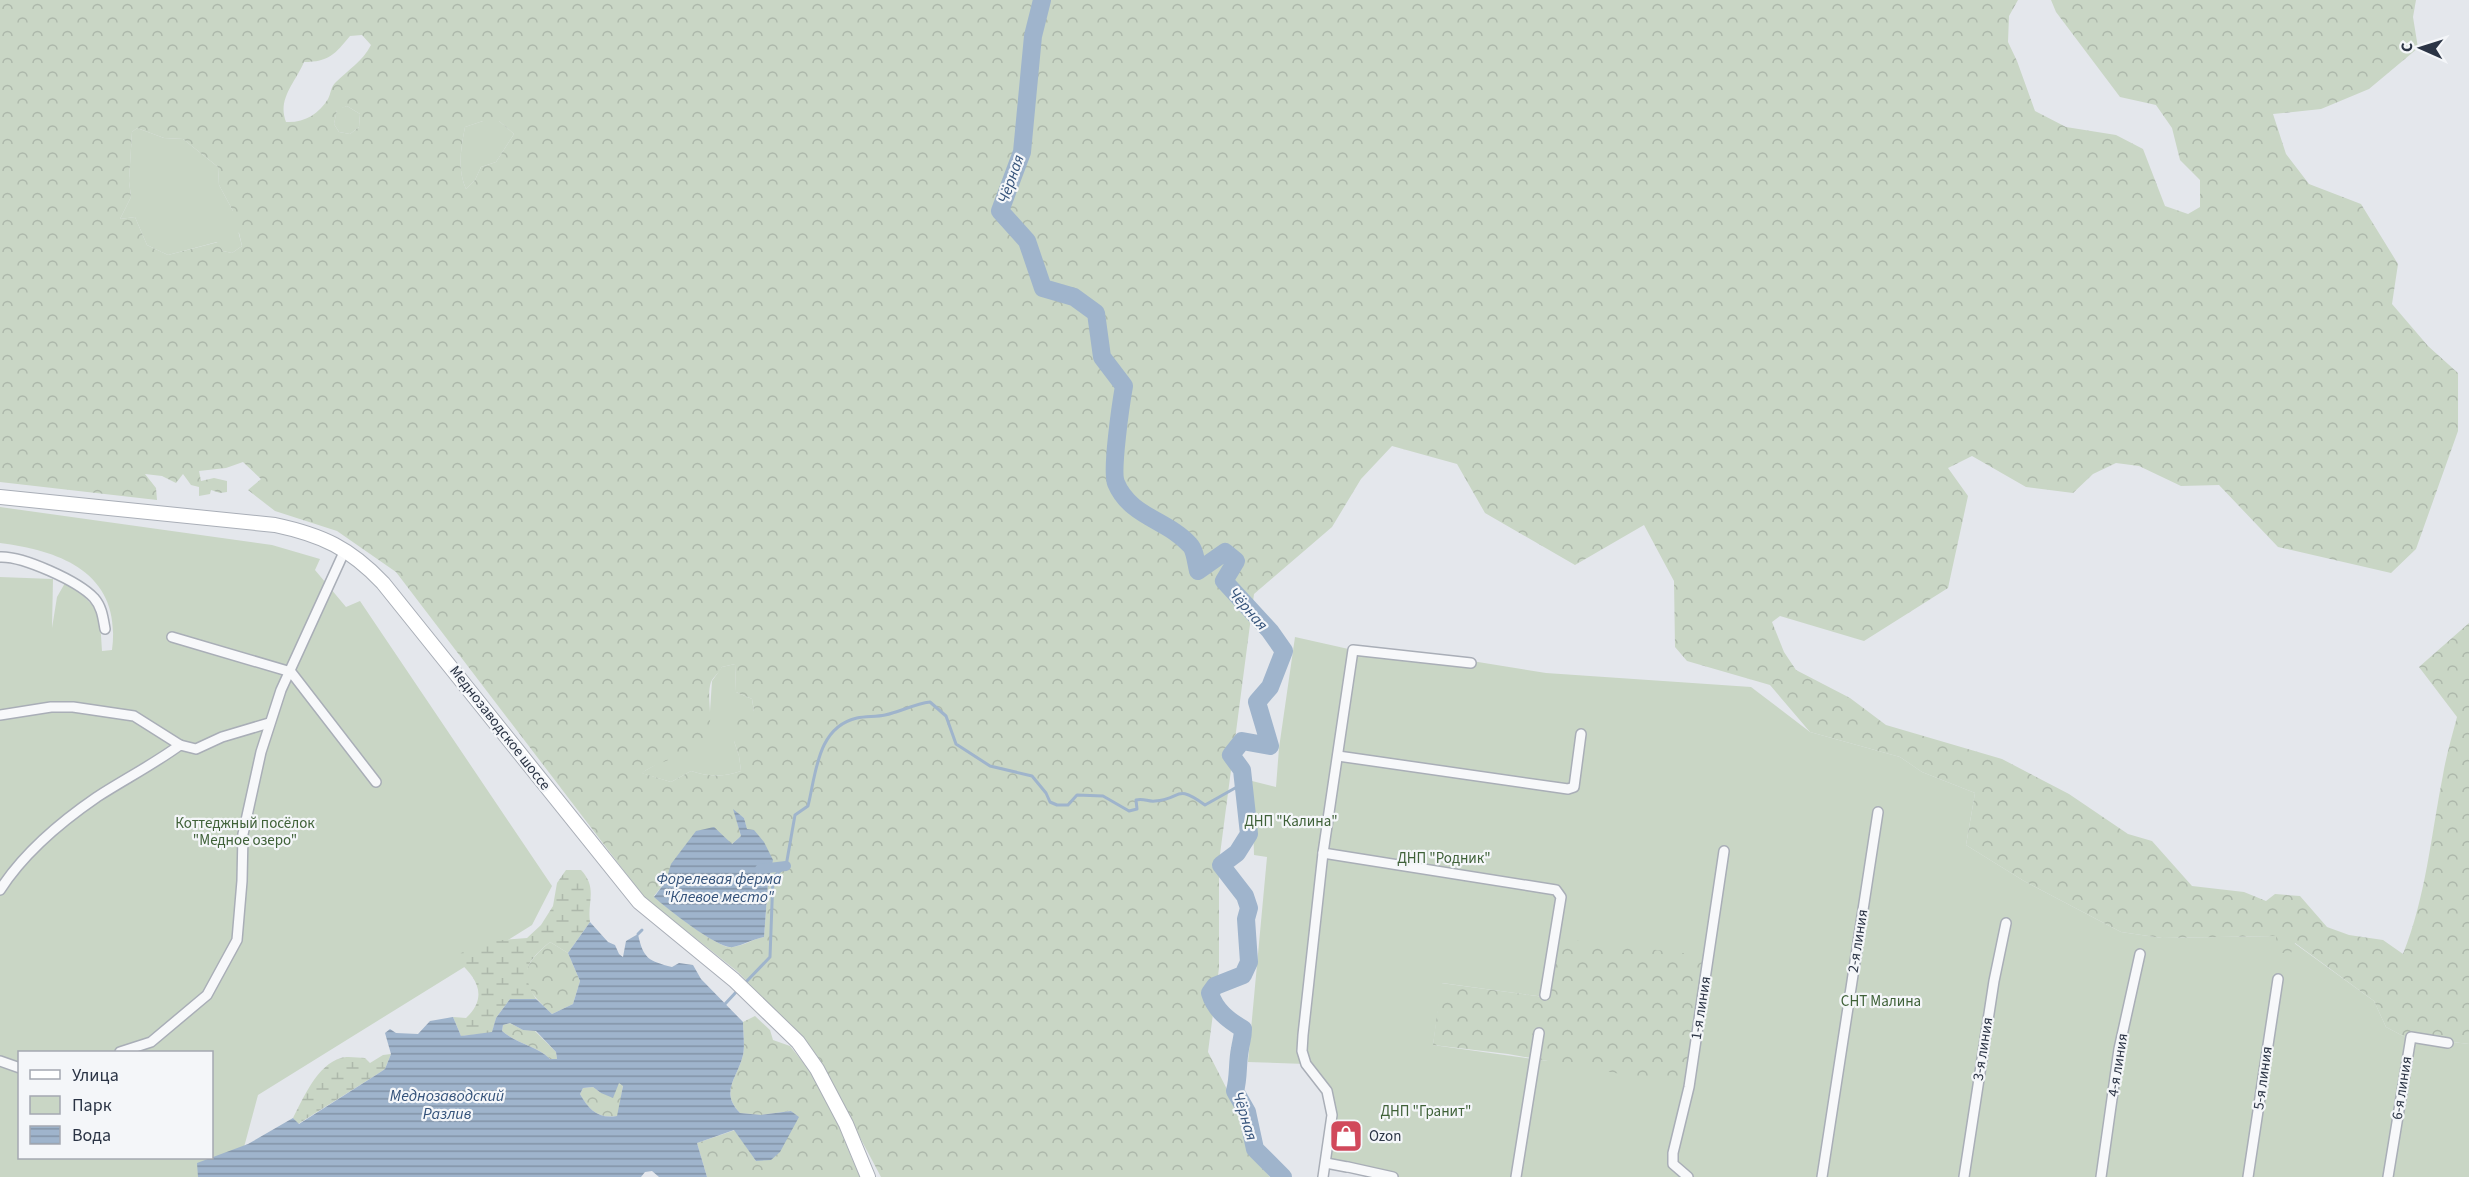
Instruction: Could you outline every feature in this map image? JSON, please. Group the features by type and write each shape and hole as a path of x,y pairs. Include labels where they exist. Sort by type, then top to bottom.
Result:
{"main road":[{"name":"Меднозаводское шоссе","path":"0,497 275,525 310,533 345,550 365,564 383,583 639,902 734,980 798,1042 817,1069 846,1124 868,1177"}],"street":[{"path":"126,1051 151,1042 207,995 237,940 243,834 269,723 281,690 345,550"},
{"path":"0,557 66,578 94,598 101,608 105,629"},
{"path":"172,637 291,672 376,782"},
{"path":"1323,1177 1332,1115 1327,1091 1306,1064 1302,1051 1323,853 1353,650 1471,663"},
{"path":"0,715 51,707 73,707 135,716 180,745 196,749 222,737 269,723"},
{"path":"1338,756 1568,789 1574,787 1581,734"},
{"path":"0,890 13,871 61,826 97,798 157,762 180,745"},
{"name":"2-я линия","path":"1822,1177 1878,812"},
{"name":"1-я линия","path":"1685,1176 1673,1164 1673,1153 1689,1087 1724,851"},
{"path":"1323,853 1556,890 1561,897 1545,995"},
{"name":"3-я линия","path":"1964,1177 1994,981 2006,923"},
{"name":"4-я линия","path":"2101,1177 2120,1049 2140,954"},
{"name":"5-я линия","path":"2248,1177 2278,979"},
{"path":"1516,1177 1539,1033"},
{"name":"6-я линия","path":"2388,1177 2411,1037 2448,1043"},
{"path":"0,1060 18,1067"},
{"path":"1326,1163 1393,1177"}],"green space":[{"path":"0,0 2018,0 2009,16 2008,42 2035,111 2066,127 2116,135 2143,149 2165,206 2188,214 2200,207 2200,180 2180,160 2172,128 2156,105 2120,97 2056,12 2051,0 2416,0 2413,17 2418,48 2369,89 2321,109 2273,114 2286,154 2309,184 2361,204 2398,264 2392,304 2428,346 2458,373 2458,431 2416,549 2391,573 2278,547 2219,485 2181,486 2139,466 2116,463 2093,474 2073,493 2026,487 1972,456 1948,468 1968,496 1948,588 1864,641 1780,616 1772,622 1784,652 1796,670 1850,698 1886,725 2002,759 2069,794 2128,834 2152,841 2192,886 2244,892 2266,901 2275,894 2300,896 2327,927 2349,935 2383,940 2403,954 2423,888 2444,768 2457,717 2419,667 2469,623 2469,1044 2403,1036 2386,1027 2374,1001 2295,943 2291,953 2277,953 2276,936 2162,938 2121,932 2024,881 1966,845 1975,793 1922,772 1900,757 1810,732 1770,685 1687,661 1675,647 1674,581 1644,525 1575,565 1485,513 1457,464 1392,446 1361,479 1332,527 1254,594 1219,862 1219,968 1208,1052 1237,1109 1249,1153 1270,1177 881,1177 815,1053 738,972 644,897 396,572 337,531 275,511 248,490 261,479 243,462 226,468 199,471 201,481 214,478 227,481 227,492 220,493 211,490 210,494 199,496 199,487 191,485 183,474 176,483 162,476 145,474 156,488 157,500 0,482","holes":["362,35 371,45 359,61 334,84 328,99 320,109 305,119 286,122 285,98 304,62 326,59 350,36","347,106 360,114 359,127 350,134 339,132 334,124 337,110","483,121 499,121 514,134 496,162 481,167 475,180 466,189 461,174 461,151 465,127","137,128 164,138 183,139 218,167 219,185 233,211 228,228 239,233 242,246 232,253 223,251 218,242 168,255 147,245 135,217 120,219 131,197 129,181 132,132","735,664 736,692 752,699 754,711 734,720 734,741 741,771 716,776 691,771 671,782 642,773 690,750 703,741 709,728 709,696 713,678 722,667","734,811 744,818 747,830 771,875 768,883 764,937 732,947 716,942 705,935 654,896 666,881 732,844 741,836"]},
{"path":"347,106 360,114 359,127 350,134 339,132 334,124 337,109"},
{"path":"483,121 499,121 514,134 496,162 481,167 475,180 466,189 461,174 461,151 465,127"},
{"path":"137,128 164,138 183,139 218,167 219,185 233,211 242,246 232,253 223,251 217,242 168,255 147,245 135,217 120,219 131,197 129,181 132,132"},
{"name":"Коттеджный посёлок \"Медное озеро\"","path":"0,507 272,545 320,559 315,570 346,607 360,601 552,886 532,925 258,1095 236,1177 0,1177 0,577 53,579 52,628 57,597 65,583 85,598 96,610 102,651 112,650 113,624 108,602 98,585 83,571 66,560 23,547 0,543"},
{"path":"1295,637 1353,650 1478,662 1546,673 1751,687 1810,732 1900,757 1922,772 1975,793 1966,845 2024,881 2121,932 2162,938 2276,936 2294,943 2374,1001 2386,1027 2403,1036 2469,1044 2469,1177 1393,1177 1326,1163 1332,1115 1327,1091 1306,1064 1248,1062 1267,857 1254,855 1252,781 1276,787 1279,748","holes":["1442,983 1545,997 1548,1061 1433,1045"]},
{"path":"735,664 736,692 752,699 754,712 747,716 734,741 741,771 716,776 691,771 671,782 641,773 670,759 709,726 712,681 722,667"},
{"path":"566,870 581,870 589,883 591,889 590,922 568,953 550,942 531,961 527,974 536,999 510,999 496,1018 492,1033 461,1036 453,1017 466,1018 473,1010 477,1003 478,988 471,975 458,961 461,953 490,941 527,938 541,925 553,906 557,883"},
{"path":"1555,938 1708,956 1688,1086 1508,1054 1433,1045 1441,983 1544,997"},
{"path":"550,942 568,953 580,981 573,1004 552,1014 533,995 526,978 531,961"},
{"path":"755,1016 770,1030 773,1040 790,1046 810,1071 836,1117 852,1159 862,1177 707,1177 697,1143 735,1130 756,1161 798,1117 791,1111 761,1115 740,1113 731,1098 730,1091 743,1055 743,1022"},
{"path":"510,1023 523,1030 535,1031 556,1052 557,1059 550,1059 502,1031 503,1025"},
{"path":"391,1054 385,1069 376,1075 298,1124 293,1118 312,1083 332,1062 350,1057 365,1058 370,1063 383,1055"},
{"path":"619,1082 623,1085 618,1116 600,1115 587,1105 580,1094 583,1088 593,1087 601,1093"}],"water":[{"name":"Форелевая ферма \"Клевое место\"","path":"733,809 744,818 747,829 754,830 764,842 773,860 768,883 764,937 733,947 716,942 654,897 666,881 671,864 696,831 714,827 732,844 741,836"},
{"name":"Меднозаводский Разлив","path":"590,922 608,942 615,945 623,957 626,941 638,934 642,949 652,961 672,967 679,963 693,965 701,979 743,1022 743,1055 730,1091 734,1105 740,1113 761,1115 791,1111 799,1117 780,1152 771,1160 756,1161 734,1130 697,1143 707,1177 659,1177 652,1171 645,1172 641,1177 198,1177 197,1163 213,1159 213,1157 248,1144 293,1118 299,1124 385,1069 391,1054 385,1033 390,1029 396,1033 418,1034 430,1021 453,1017 461,1036 492,1032 496,1018 510,999 536,999 552,1014 573,1004 580,981 568,953","holes":["510,1023 523,1030 536,1031 556,1052 557,1059 550,1059 502,1031 503,1025","619,1083 623,1086 617,1116 599,1115 587,1105 580,1094 583,1088 593,1087 613,1098"]}],"waterway":[{"name":"Чёрная","path":"1042,0 1033,36 1022,152 1000,211 1027,241 1043,288 1074,297 1096,313 1102,357 1124,386 1115,465 1116,483 1122,494 1130,504 1171,530 1192,547 1198,571 1225,552 1236,561 1224,581 1270,631 1284,651 1270,687 1257,702 1270,746 1242,741 1231,755 1242,770 1249,834 1237,853 1221,865 1245,896 1249,908 1246,919 1249,962 1243,975 1215,986 1210,993 1215,1005 1223,1014 1243,1029 1235,1091 1247,1112 1255,1149 1283,1177"},
{"path":"745,983 770,957 773,877 786,866 795,815 808,806 820,753 826,741 844,723 857,718 891,714 930,702 946,716 956,744 990,766 1032,776 1046,793 1050,802 1057,805 1068,805 1077,795 1103,796 1129,811 1137,809 1136,800 1164,800 1179,794 1188,795 1205,805 1244,783"},
{"path":"760,869 786,866"},
{"path":"638,934 642,930"},
{"path":"725,1004 738,990"}],"place":[{"name":"Ozon","path":"1346,1136"}],"park label":[{"name":"ДНП \"Калина\"","path":"1291,821"},
{"name":"ДНП \"Родник\"","path":"1444,858"},
{"name":"СНТ Малина","path":"1881,1001"},
{"name":"ДНП \"Гранит\"","path":"1426,1111"}]}
